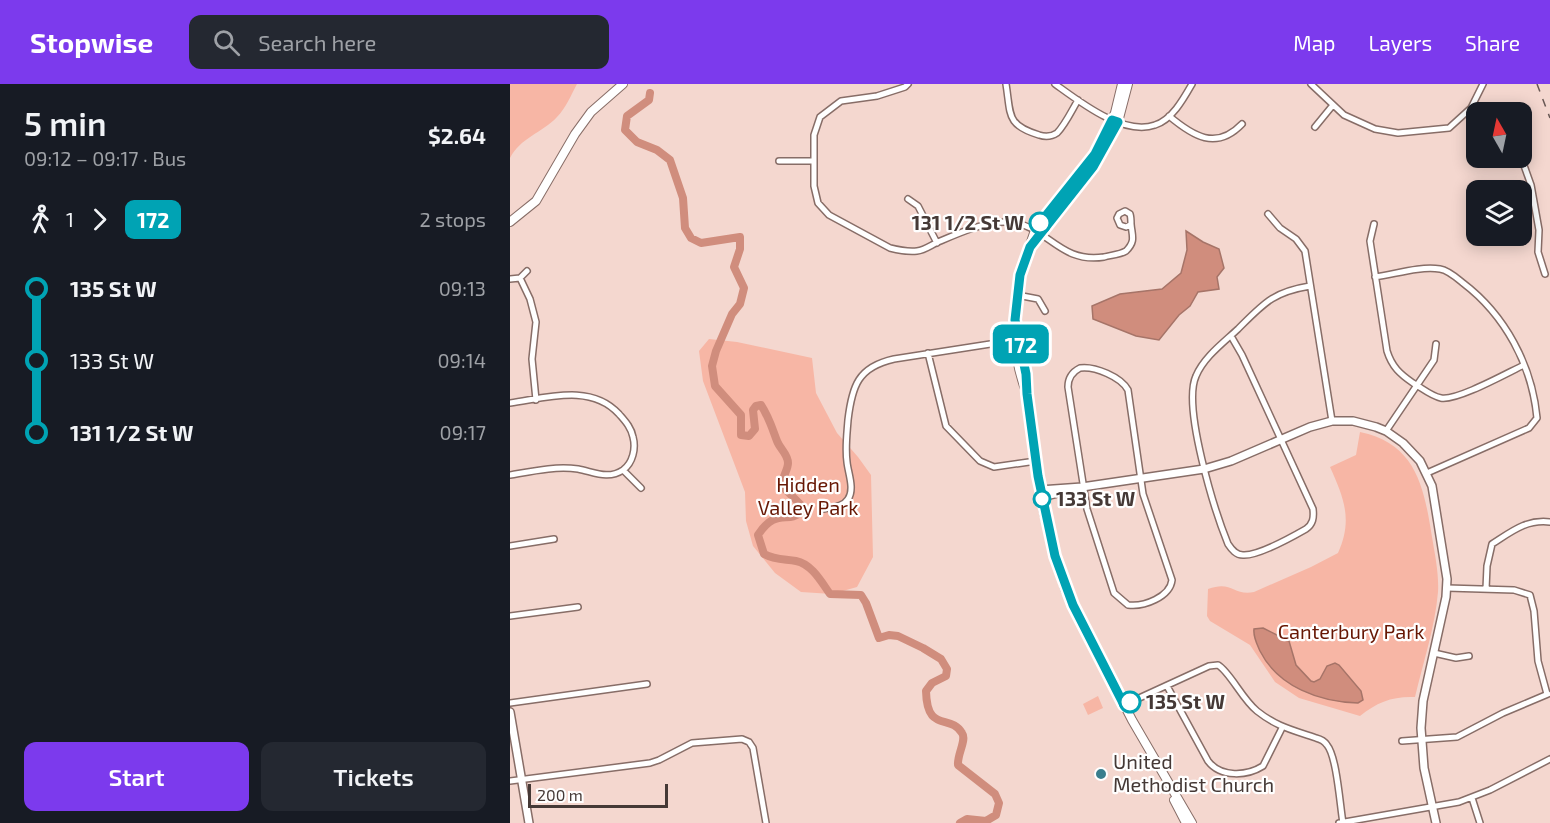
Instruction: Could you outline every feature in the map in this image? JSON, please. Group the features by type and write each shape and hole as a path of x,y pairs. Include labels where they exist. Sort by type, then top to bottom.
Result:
{"main road":[{"path":"510,222 536,201 575,134 591,112 623,84"},
{"path":"1115,121 1122,84"},
{"path":"1128,84 1115,121 1093,167 1038,232 1030,247 1020,275 1015,320 1026,374 1041,494 1050,539 1065,589 1124,705 1192,823"},
{"path":"1157,764 1162,779 1186,823"}],"street":[{"path":"908,84 877,96 841,101 820,117 814,135 814,186 818,203 829,215 890,248 916,251 991,222 1017,223 1038,232 1048,241 1071,254 1092,258 1126,251 1133,242 1133,231 1130,225"},
{"path":"1006,84 1011,116 1017,126 1042,136 1054,135 1059,131 1078,100"},
{"path":"1055,84 1115,121 1140,127 1157,125 1169,116 1189,85"},
{"path":"1311,84 1332,105 1355,121 1376,129 1398,133 1449,128 1466,116"},
{"path":"1477,102 1483,84"},
{"path":"1315,127 1332,105"},
{"path":"1169,116 1191,133 1206,138 1233,134 1242,124"},
{"path":"779,161 813,160"},
{"path":"1532,191 1539,230 1538,252 1545,274"},
{"path":"908,199 918,206 937,243"},
{"path":"1268,214 1280,228 1296,238 1305,251 1332,421"},
{"path":"1374,224 1370,241 1375,277 1390,360 1397,371 1431,395 1444,399 1524,365"},
{"path":"1375,277 1443,269 1480,297 1494,311 1510,336 1524,365 1535,396 1537,417 1529,428 1427,473"},
{"path":"510,279 520,278 527,271"},
{"path":"520,278 537,322 532,359 536,400"},
{"path":"1231,336 1282,439 1313,509 1311,525 1297,534 1253,554 1240,555 1228,544 1204,469 1192,401 1195,378 1204,363 1231,336 1269,299 1286,291 1310,286"},
{"path":"1017,295 1038,299 1045,311"},
{"path":"823,509 842,505 850,495 846,457 850,401 857,382 870,368 882,362 928,353 1018,340"},
{"path":"1386,431 1434,360 1436,344"},
{"path":"928,353 946,426 980,461 994,466 1036,461"},
{"path":"1080,368 1091,368 1105,374 1122,382 1128,390 1140,478 1146,503 1172,579 1168,591 1140,604 1128,605 1114,593 1082,487 1068,383 1072,374 1080,368"},
{"path":"510,403 572,395 594,396 612,406 626,422 635,447 634,454 623,470 604,476 561,467 510,475"},
{"path":"1041,494 1204,469 1231,461 1310,427 1332,421 1362,423 1386,431 1412,452 1427,473 1433,494 1447,588 1424,701 1421,740 1424,768 1436,823"},
{"path":"623,470 641,488"},
{"path":"1486,589 1487,566 1492,544 1524,524 1539,521 1550,522"},
{"path":"510,546 554,539"},
{"path":"1402,741 1457,737 1503,713 1548,694 1538,661 1534,611 1530,595 1514,590 1447,588"},
{"path":"510,616 578,607"},
{"path":"1434,653 1456,658 1468,656"},
{"path":"1124,705 1209,666 1222,667 1241,696 1251,706 1282,728 1317,738 1328,746 1333,761 1341,823 1432,808 1472,798 1550,759"},
{"path":"510,703 647,684"},
{"path":"1167,686 1208,761 1219,771 1230,774 1240,773 1263,766 1282,728"},
{"path":"510,712 529,823"},
{"path":"510,782 651,763 692,743 738,739 749,742 754,753 766,823 761,823"},
{"path":"1472,798 1480,823"}],"green space":[{"path":"510,84 577,84 566,106 557,117 519,145 510,158"},
{"name":"Hidden Valley Park","path":"709,339 737,342 812,358 816,393 837,433 871,475 873,557 857,587 832,594 801,592 775,573 753,546 746,521 745,492 703,381 699,351"},
{"name":"Canterbury Park","path":"1360,432 1379,438 1394,447 1406,458 1414,471 1421,485 1425,502 1438,585 1434,618 1415,697 1386,701 1360,716 1299,698 1275,682 1250,645 1210,621 1207,616 1208,589 1222,586 1241,592 1254,592 1338,553 1343,541 1346,519 1343,499 1330,467 1356,455"},
{"path":"1098,696 1103,708 1088,715 1083,704"}],"shaded area":[{"path":"1186,231 1219,249 1224,268 1217,277 1219,289 1198,292 1190,306 1179,315 1159,340 1136,336 1093,319 1092,306 1120,294 1162,289 1181,273 1187,250"},
{"path":"1263,628 1289,641 1296,665 1311,681 1320,679 1327,666 1335,663 1361,691 1363,700 1358,703 1329,700 1289,683 1268,664 1260,651 1254,629"}],"waterway":[{"path":"650,93 649,100 627,116 625,130 637,142 657,150 670,160 683,198 685,228 691,238 701,243 740,237 740,249 734,267 744,288 740,304 732,314 716,351 712,366 715,386 741,415 741,435 749,436 755,429 753,410 756,406 761,405 778,444 788,460 782,486 801,505 801,512 796,515 770,521 764,526 758,535 764,554 796,561 807,566 816,574 830,594 861,595 879,638 889,635 898,636 941,659 947,669 946,676 932,683 926,691 930,713 940,721 957,727 962,733 958,765 995,794 999,803 996,815 986,821 967,819 960,823"}],"railway":[{"path":"1537,84 1550,118"}],"bus line":[{"name":"172","path":"1040,223 1095,154 1112,120 1118,122 1093,167 1030,247 1018,284 1015,320 1026,374 1044,513 1055,556 1065,589 1100,660 1124,705 1130,702"}],"place":[{"name":"131 1/2 St W","path":"1040,223"},
{"name":"133 St W","path":"1042,499"},
{"name":"135 St W","path":"1130,702"},
{"name":"United Methodist Church","path":"1101,774"}]}
